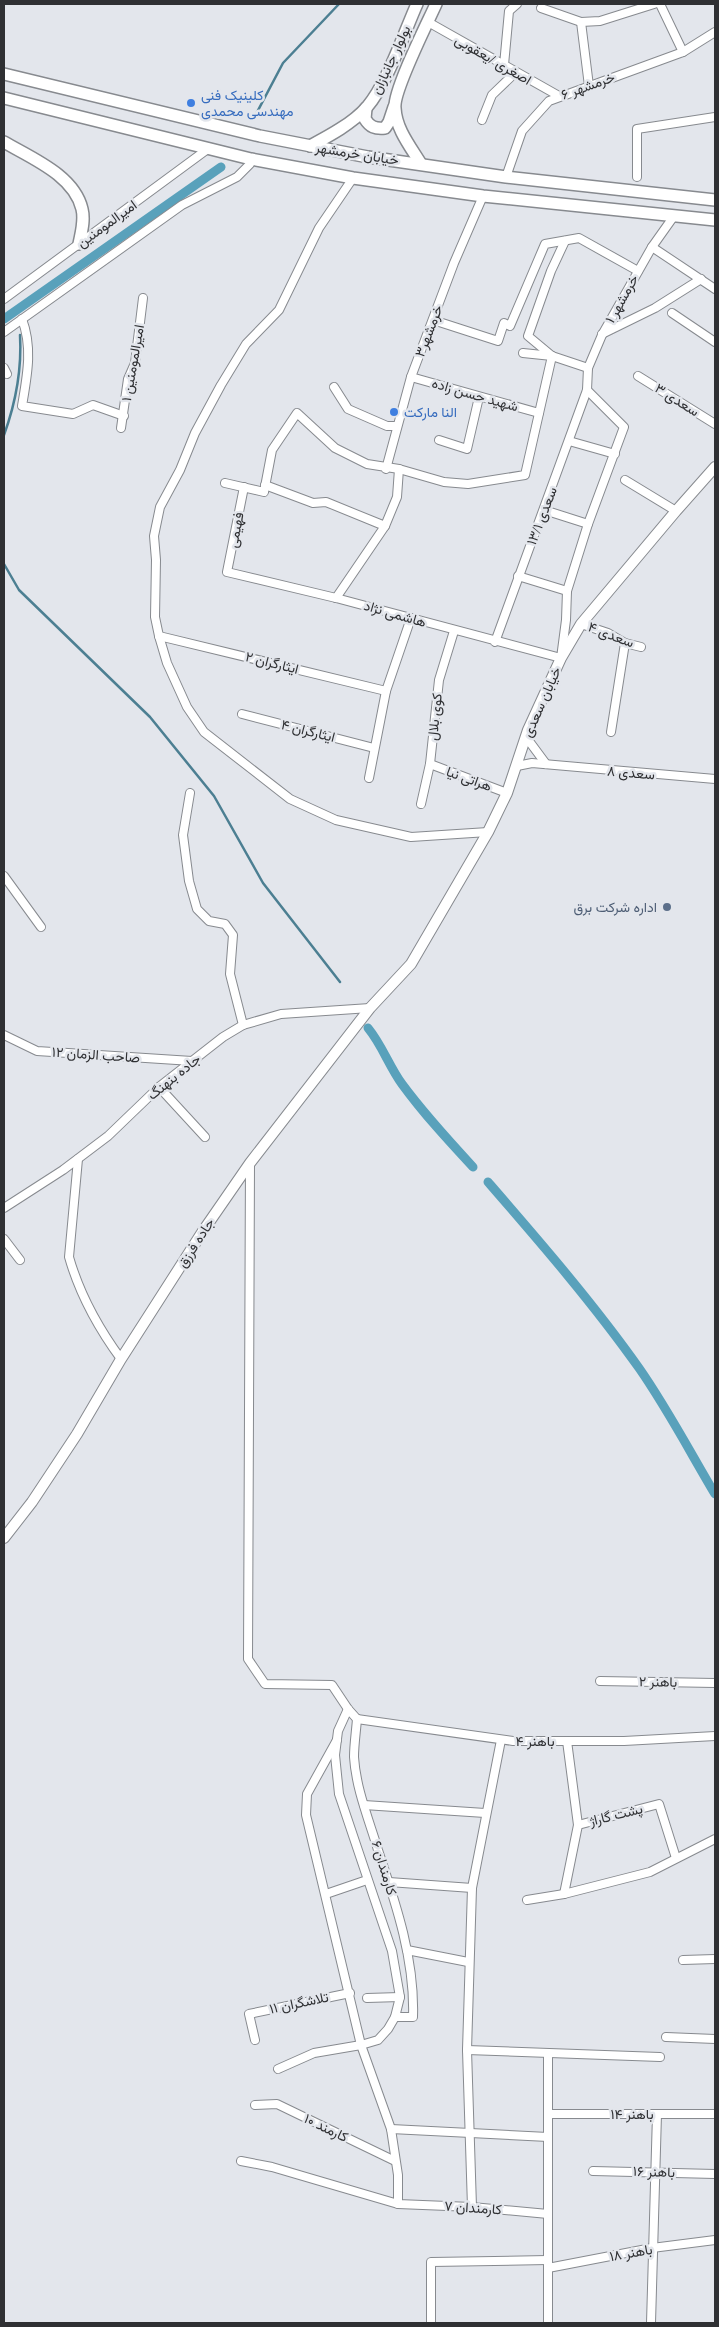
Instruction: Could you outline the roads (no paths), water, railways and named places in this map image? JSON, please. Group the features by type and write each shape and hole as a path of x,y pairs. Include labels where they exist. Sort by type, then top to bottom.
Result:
{"main road":[{"name":"بولوار جانبازان","path":"310,146 328,137 366,108 377,93 417,4"},
{"name":"بولوار جانبازان","path":"421,164 400,130 394,107 398,91 436,4"},
{"name":"خیابان خرمشهر","path":"4,74 230,129 310,146 506,177 715,200"},
{"name":"خیابان خرمشهر","path":"4,98 251,159 353,178 483,196 715,220"},
{"path":"366,108 365,119 369,125 376,128 385,128 394,107"},
{"path":"4,142 63,179 76,193 82,210 83,226 79,244"}],"street":[{"path":"504,65 510,11 517,4"},
{"path":"541,8 581,22 600,21 654,4"},
{"path":"660,4 683,52"},
{"name":"اصغری /یعقوبی","path":"428,22 515,73 559,96"},
{"path":"581,22 589,86"},
{"name":"خرمشهر ۶","path":"506,177 522,131 549,100 683,52 715,32"},
{"path":"482,120 492,95 515,73"},
{"path":"638,177 636,130 715,117"},
{"name":"امیرالمومنین","path":"4,299 209,148"},
{"path":"4,332 182,205 237,177 250,164 251,159"},
{"path":"353,178 319,228 279,310 246,344 220,385 195,433 180,470 160,507 154,536 156,560 155,617 167,663 196,722 211,737 290,799 336,820 411,837 488,832"},
{"name":"خرمشهر۳","path":"386,469 411,377 454,263 483,196"},
{"name":"خرمشهر ۱","path":"588,390 588,368 602,335 652,247 674,216"},
{"path":"433,320 498,341 504,323 510,326 545,244 579,238 638,271"},
{"path":"552,356 528,336 551,271 565,241"},
{"path":"652,247 715,289"},
{"path":"602,335 655,308 701,279"},
{"name":"امیرالمومنین ۱","path":"121,428 128,380 135,363 143,298"},
{"path":"672,313 715,342"},
{"path":"22,319 29,341 28,367 22,406 73,414 93,405 124,416"},
{"path":"523,353 552,356 588,368"},
{"path":"264,488 275,443 297,413 335,448 367,464 444,482 468,484 525,475 552,356"},
{"name":"سعدی ۳","path":"638,376 715,424"},
{"name":"شهید حسن زاده","path":"411,377 539,413"},
{"path":"334,387 348,409 387,426 397,426"},
{"path":"561,658 567,591 588,524 624,428 588,390"},
{"name":"سعدی ۱۳/۱","path":"495,642 588,390"},
{"path":"439,440 467,449 479,397"},
{"path":"569,441 615,454"},
{"name":"خیابان سعدی","path":"411,964 488,832 507,793 526,737 561,658 581,624 715,467"},
{"path":"336,598 385,526 397,497 399,470"},
{"path":"625,480 676,511"},
{"path":"225,483 244,487 264,488 313,503 326,502 385,526"},
{"name":"فهیمی","path":"228,572 244,487"},
{"path":"544,510 588,524"},
{"name":"هاشمی نژاد","path":"228,572 336,598 495,642 561,658"},
{"path":"518,576 567,591"},
{"path":"369,778 386,691 411,618"},
{"name":"سعدی ۴","path":"581,624 608,633 625,643 641,646"},
{"name":"کوی بلال","path":"421,804 430,764 439,680 454,631"},
{"name":"ایثارگران ۲","path":"159,636 386,691"},
{"path":"611,732 625,643"},
{"name":"ایثارگران ۴","path":"242,714 374,748"},
{"path":"526,737 546,764"},
{"name":"سعدی ۸","path":"517,766 532,763 715,780"},
{"name":"هراتی نیا","path":"430,764 507,793"},
{"path":"190,793 182,835 189,881 197,909 209,921 225,924 233,935 230,974 243,1025"},
{"path":"4,876 41,927"},
{"name":"جاده فرزق","path":"4,1538 32,1502 77,1434 121,1359 203,1231 250,1163 370,1008 411,964"},
{"name":"جاده بنهنگ","path":"4,1208 78,1159 108,1136 159,1087 223,1037 243,1025 281,1014 370,1008"},
{"name":"صاحب الزمان ۱۲","path":"4,1035 37,1051 192,1061"},
{"path":"159,1087 206,1137"},
{"path":"78,1159 69,1256 73,1272 109,1343 121,1359"},
{"path":"250,1163 248,1659 266,1684 332,1685 357,1719"},
{"path":"4,1239 20,1260"},
{"name":"باهنر ۲","path":"600,1681 715,1683"},
{"path":"278,2069 314,2053 361,2045 378,2040 388,2029 400,1997 392,1951 340,1794 336,1756 337,1740 338,1731 348,1709"},
{"name":"باهنر ۴","path":"357,1719 501,1740 638,1741 715,1736"},
{"name":"کارمندان ۶","path":"357,1719 354,1758 364,1806 389,1882 407,1950 414,1994 414,2017 394,2017"},
{"path":"337,1740 307,1794 306,1815 361,2045 390,2129 398,2175 398,2204"},
{"path":"472,2207 467,2050 468,1962 472,1888 485,1813 501,1740"},
{"path":"564,1894 578,1825 567,1741"},
{"name":"پشت گاراژ","path":"578,1825 659,1804 676,1858"},
{"path":"364,1806 485,1813"},
{"path":"528,1900 564,1894 650,1872 715,1839"},
{"path":"326,1894 367,1880"},
{"path":"389,1882 472,1888"},
{"path":"407,1950 468,1962"},
{"path":"683,1960 715,1959"},
{"name":"تلاشگران ۱۱","path":"255,2040 249,2014 350,1993"},
{"path":"367,1998 400,1997"},
{"path":"666,2037 715,2039"},
{"path":"467,2050 548,2055 660,2058"},
{"path":"548,2055 548,2323"},
{"name":"کارمند ۱۰","path":"255,2105 277,2104 395,2161"},
{"name":"باهنر ۱۴","path":"548,2114 715,2114"},
{"path":"651,2323 657,2114"},
{"path":"390,2129 548,2137"},
{"name":"کارمندان ۷","path":"241,2161 398,2204 472,2207 548,2214"},
{"name":"باهنر ۱۶","path":"593,2171 656,2171 715,2174"},
{"name":"باهنر ۱۸","path":"431,2323 431,2262 548,2264 715,2240"}],"waterway":[{"path":"254,118 283,63 339,4"},
{"path":"4,319 221,167"},
{"path":"4,435 17,386 20,361 20,335"},
{"path":"4,564 19,590 150,717 214,796 263,883 340,982"},
{"path":"368,1028 410,1095 436,1127 473,1167"},
{"path":"488,1182 566,1273 639,1368 715,1494"}],"place":[{"name":"کلینیک فنی مهندسی محمدی","path":"191,103"},
{"name":"النا مارکت","path":"394,412"},
{"name":"اداره شرکت برق","path":"667,907"}]}
